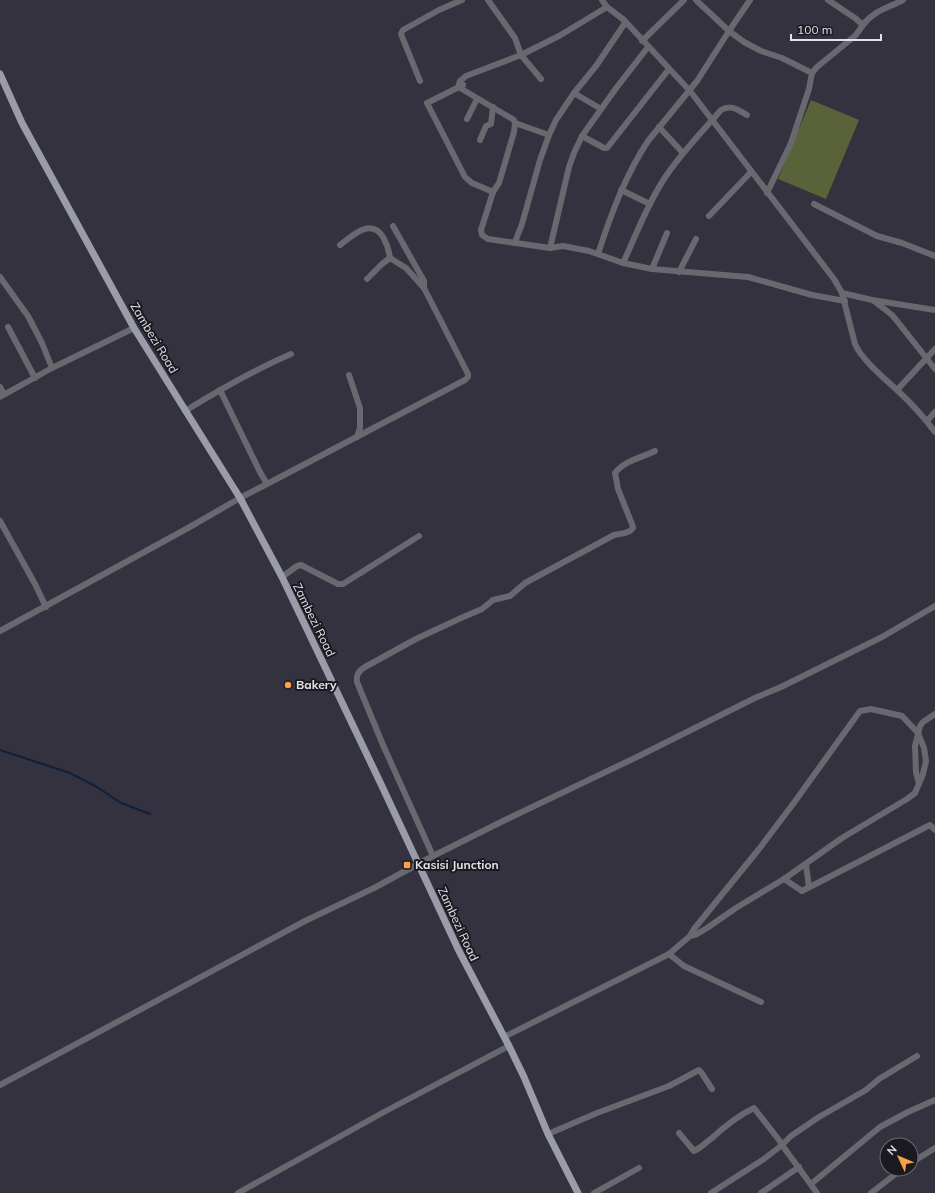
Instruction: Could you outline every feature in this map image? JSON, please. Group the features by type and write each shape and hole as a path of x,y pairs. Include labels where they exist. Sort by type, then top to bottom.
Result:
{"main road":[{"name":"Zambezi Road","path":"0,74 22,123 134,328 240,498 282,577 459,951 509,1046 548,1134 578,1193"}],"street":[{"path":"420,81 401,34 403,30 439,10 462,0"},
{"path":"488,0 516,38 521,55 541,79"},
{"path":"602,0 607,7 624,20 625,23 690,91 829,272 842,293 845,301 858,351 927,421 935,432"},
{"path":"642,40 684,0"},
{"path":"696,0 729,31 744,42 761,51 782,58 812,73"},
{"path":"598,254 621,190 643,148 704,72 750,0"},
{"path":"829,0 863,25"},
{"path":"767,193 791,143 812,73 817,67 856,35 868,18 903,0"},
{"path":"463,84 459,84 460,81 466,76 521,55 559,36 607,7"},
{"path":"515,242 522,224 532,184 549,135 556,120 574,92 596,66 625,23"},
{"path":"550,248 569,167 582,136 648,47"},
{"path":"582,136 604,148 607,148 669,69"},
{"path":"463,84 460,88 514,120 515,123 549,135"},
{"path":"463,84 427,103 465,177 472,183 493,192"},
{"path":"574,92 601,109"},
{"path":"467,119 477,99"},
{"path":"480,140 486,126 491,124 493,107"},
{"path":"624,263 650,204 664,179 683,152 713,121 721,110 728,107 747,115"},
{"path":"515,123 514,132 500,183 493,192 481,230 482,235 488,239 550,248 563,246 652,269 748,277 812,295 845,301"},
{"path":"659,127 683,152"},
{"path":"709,216 751,172"},
{"path":"621,190 650,204"},
{"path":"814,204 877,236 902,243 935,256"},
{"path":"393,226 424,281 424,288"},
{"path":"0,631 46,607 240,498 465,380 468,377 468,374 424,288 406,268 390,258 388,246 377,229 364,229 340,245"},
{"path":"652,269 667,233"},
{"path":"679,272 696,239"},
{"path":"368,279 390,258"},
{"path":"0,278 28,316 42,343 52,368"},
{"path":"842,293 872,300 935,310"},
{"path":"872,300 895,318 935,369"},
{"path":"8,327 35,378"},
{"path":"0,387 2,395 52,368 134,328"},
{"path":"897,390 935,349"},
{"path":"185,411 220,390 291,354"},
{"path":"349,375 360,408 360,428 357,437"},
{"path":"220,390 267,484"},
{"path":"927,421 935,412"},
{"path":"434,856 380,739 357,682 357,674 365,667 416,640 482,609 493,600 510,596 525,583 608,538 630,531 633,528 632,524 618,489 615,473 628,463 656,451"},
{"path":"0,521 46,607"},
{"path":"282,577 297,566 301,565 338,584 343,584 419,536"},
{"path":"0,1085 305,921 503,821 882,637 935,606"},
{"path":"504,1037 669,954 690,936 694,929 759,849 860,711 871,710 902,716 918,733 924,748 926,762 915,793 842,838 806,865 736,908 707,928 690,936"},
{"path":"919,784 916,772 915,746 922,722 935,714"},
{"path":"784,879 802,891 930,825 935,830"},
{"path":"806,865 809,887"},
{"path":"669,954 684,966 761,1002"},
{"path":"238,1193 371,1119 509,1046"},
{"path":"711,1193 764,1158 782,1145 791,1136 819,1117 866,1090 879,1079 917,1056"},
{"path":"548,1134 597,1113 669,1086 699,1070 702,1072 712,1088"},
{"path":"812,1184 880,1127 935,1100"},
{"path":"679,1133 694,1152 740,1116 754,1108 812,1184 817,1193"},
{"path":"919,1158 935,1148"},
{"path":"761,1193 799,1167"},
{"path":"594,1193 639,1168"},
{"path":"871,1193 892,1177"}],"green space":[{"path":"811,100 859,120 826,199 778,179"}],"waterway":[{"path":"0,750 70,773 97,787 121,803 150,814"}],"place":[{"name":"Bakery","path":"288,685"},
{"name":"Kasisi Junction","path":"407,865"}]}
